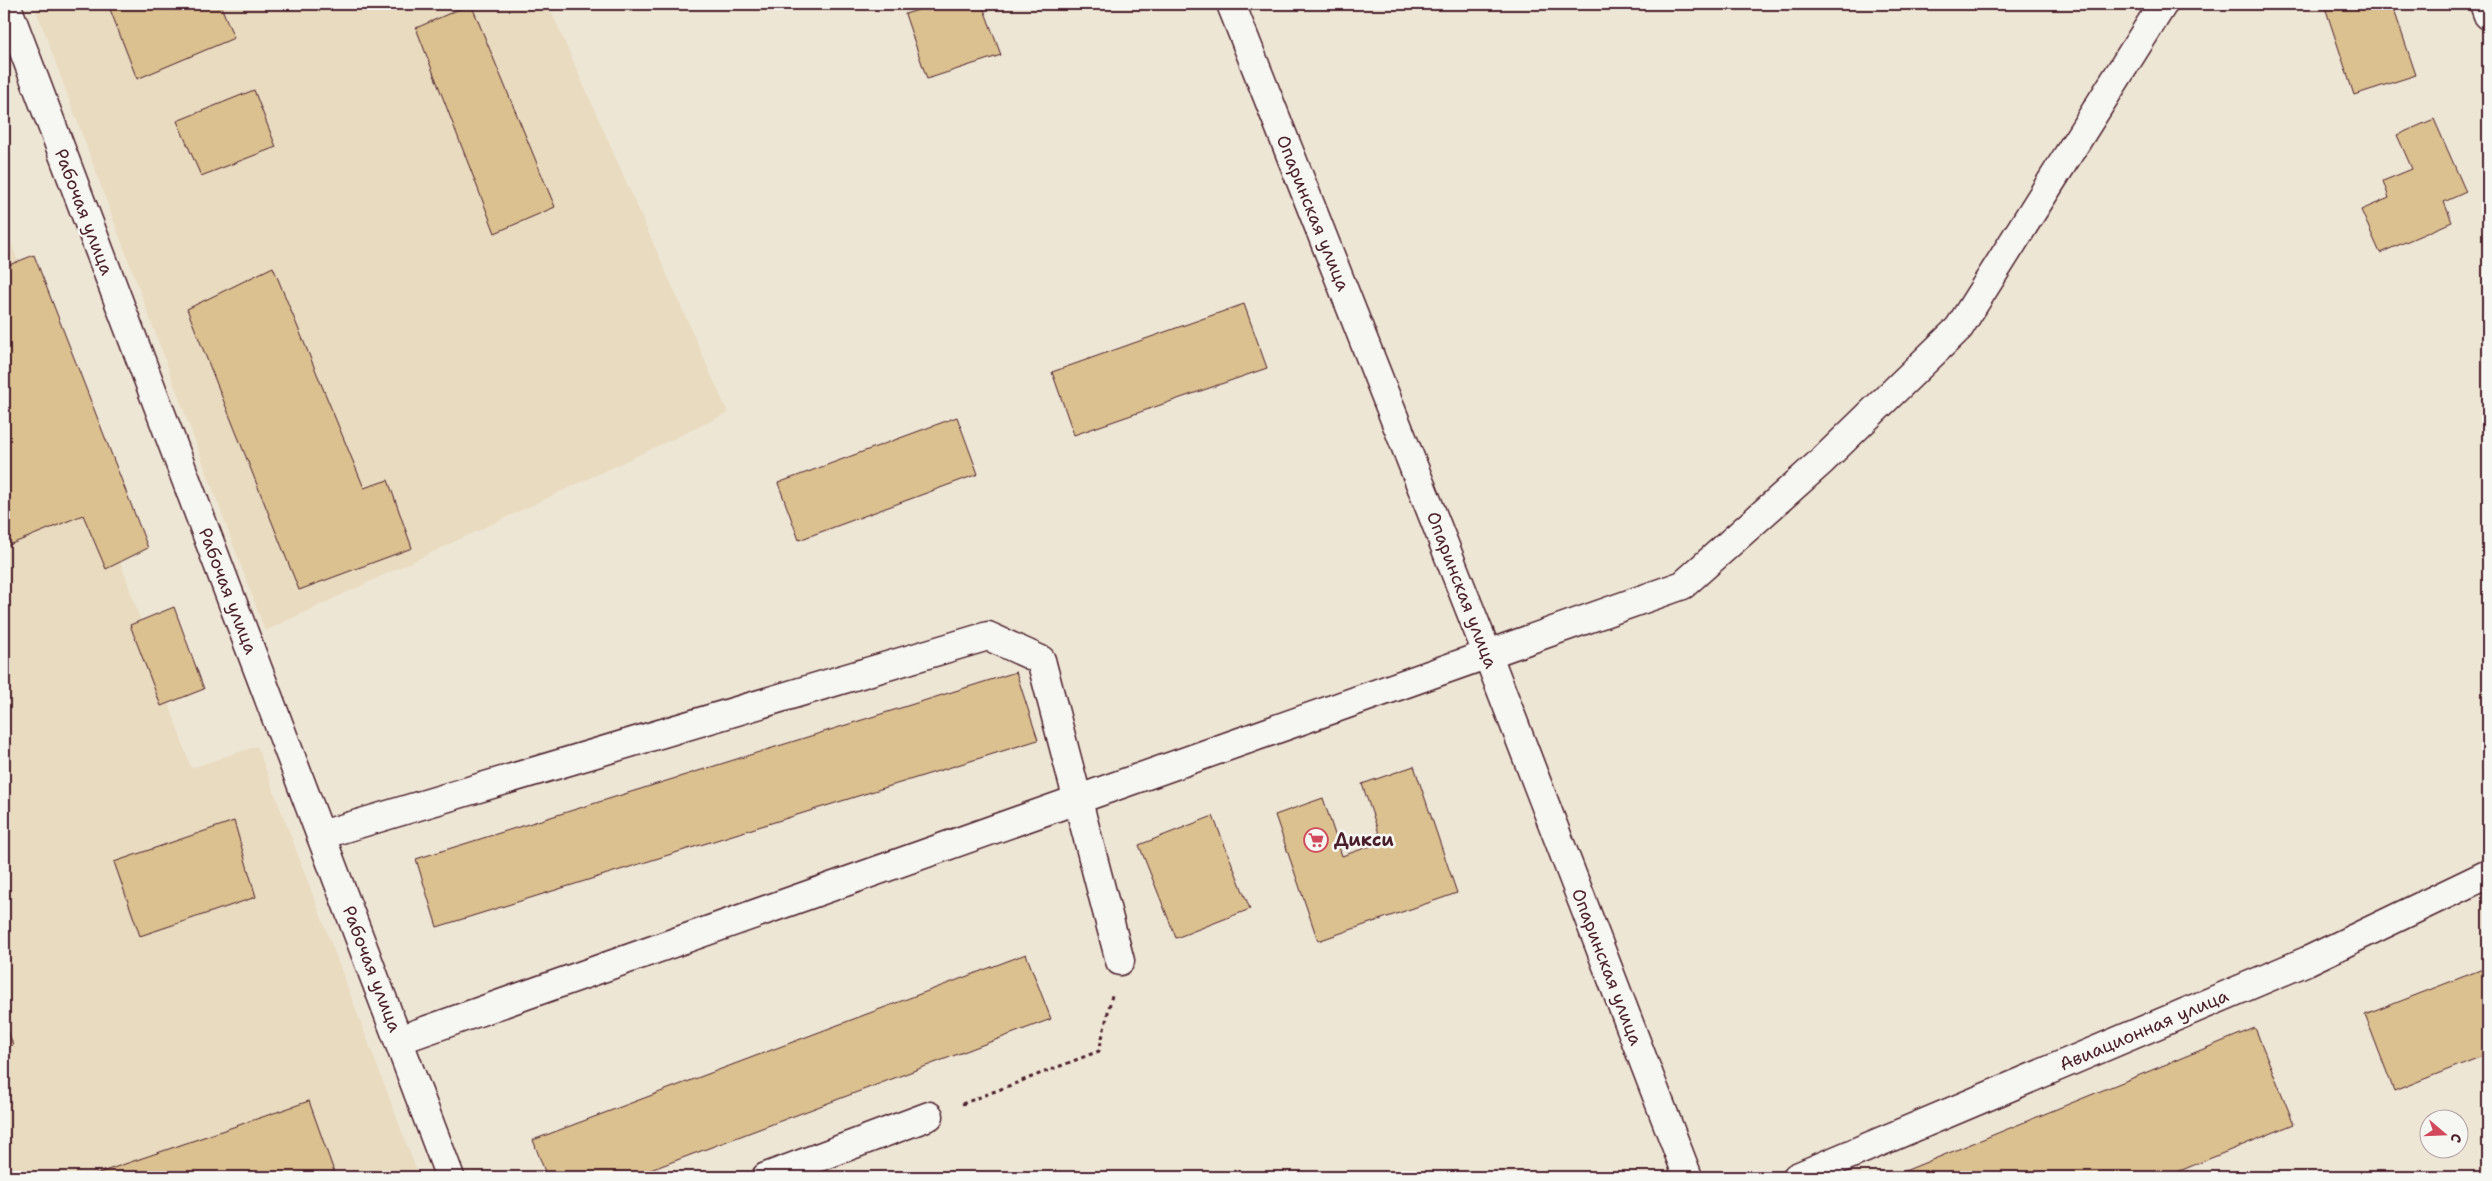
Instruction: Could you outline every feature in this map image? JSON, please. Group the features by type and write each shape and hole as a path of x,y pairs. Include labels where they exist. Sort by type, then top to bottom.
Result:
{"street":[{"name":"Рабочая улица","path":"6,4 450,1177"},
{"name":"Опаринская улица","path":"1231,4 1487,653 1688,1177"},
{"path":"399,1040 1683,585 1822,461 1959,328 2163,4"},
{"path":"2484,4 2488,15"},
{"path":"320,835 988,636 1041,660 1120,960"},
{"name":"Авиационная улица","path":"1797,1177 2307,962 2488,874"},
{"path":"766,1177 929,1116"}],"path":[{"path":"929,1116 1099,1051 1120,960"}],"shaded area":[{"path":"34,4 548,4 728,413 265,631"},
{"path":"4,221 191,768 257,746 419,1177 4,1177"}],"building":[{"path":"108,4 220,4 234,38 137,79"},
{"path":"471,4 555,207 495,233 416,28"},
{"path":"938,4 982,4 1001,55 927,79 905,14"},
{"path":"2324,4 2392,4 2416,75 2354,95"},
{"path":"254,90 276,147 201,176 177,121"},
{"path":"2434,119 2466,192 2444,202 2452,222 2380,253 2361,210 2389,198 2383,181 2412,169 2397,135"},
{"path":"34,255 148,548 106,569 83,515 4,547 4,267"},
{"path":"273,267 364,488 388,480 412,548 299,590 187,309"},
{"path":"1244,304 1267,368 1074,435 1052,372"},
{"path":"957,417 978,474 799,540 778,483"},
{"path":"174,607 204,689 161,706 130,625"},
{"path":"1016,672 1038,740 437,927 416,859"},
{"path":"1414,766 1457,893 1318,941 1275,815 1323,798 1342,856 1382,842 1362,784"},
{"path":"1213,816 1250,909 1176,938 1139,845"},
{"path":"234,821 256,897 140,936 114,862"},
{"path":"1026,954 1051,1019 632,1177 547,1177 533,1140"},
{"path":"2488,967 2488,1064 2485,1055 2394,1091 2365,1015"},
{"path":"4,1018 13,1045 4,1048"},
{"path":"2255,1028 2294,1124 2165,1177 1890,1177"},
{"path":"309,1101 336,1177 87,1177"}],"place":[{"name":"Дикси","path":"1316,840"}]}
